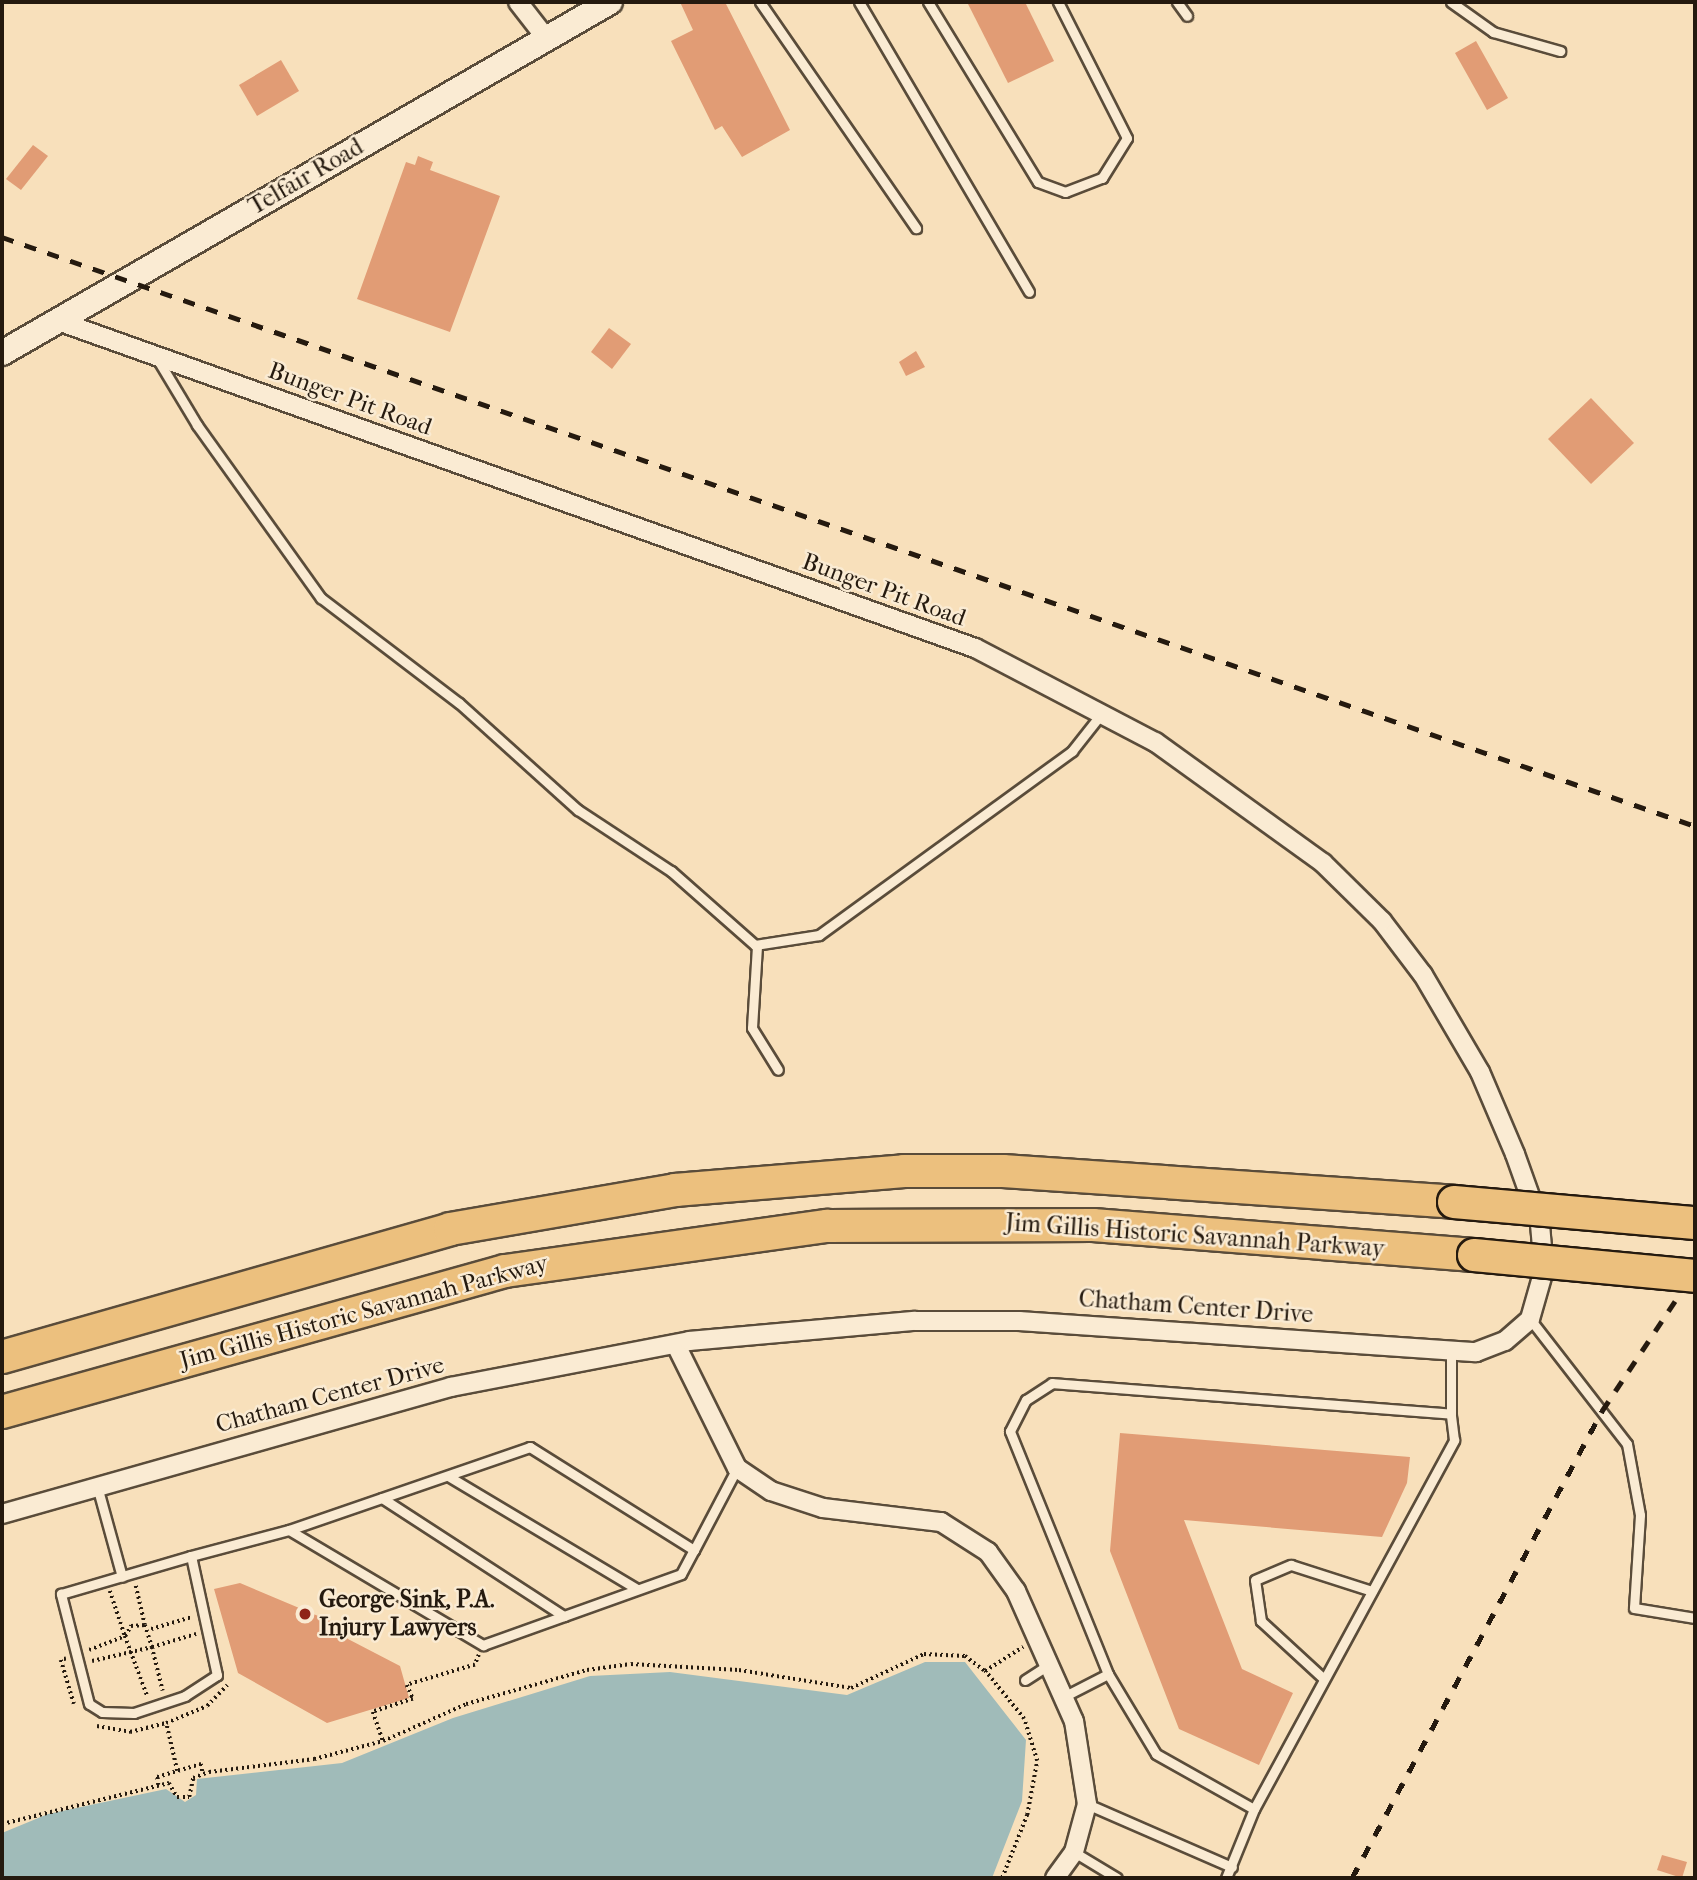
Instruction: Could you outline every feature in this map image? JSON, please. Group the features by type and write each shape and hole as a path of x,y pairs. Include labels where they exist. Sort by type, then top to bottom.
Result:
{"highway":[{"name":"Jim Gillis Historic Savannah Parkway","path":"2,1357 450,1229 676,1190 891,1172 1003,1171 1454,1202 1695,1223"},
{"name":"Jim Gillis Historic Savannah Parkway","path":"2,1412 505,1271 827,1226 1093,1225 1474,1255 1695,1276"}],"street":[{"path":"518,2 546,38"},
{"name":"Telfair Road","path":"2,353 610,2"},
{"name":"Bunger Pit Road","path":"58,321 975,648 1102,713 1252,808 1323,863 1382,921 1459,1032 1515,1154 1540,1224 1544,1270 1530,1319"},
{"name":"Chatham Center Drive","path":"2,1514 451,1387 676,1345 915,1321 1019,1321 1451,1354 1505,1341 1530,1319"},
{"path":"676,1345 737,1468 771,1491 823,1508 941,1522 988,1552 1045,1667 1067,1695 1087,1804 1074,1852 1055,1878"}],"lane":[{"path":"760,2 916,228"},
{"path":"859,2 1030,292"},
{"path":"928,2 1038,182 1065,192 1102,178 1127,138 1058,2"},
{"path":"1177,2 1187,16"},
{"path":"1451,2 1493,32 1560,51"},
{"path":"155,355 197,425 321,598 459,703 578,810 671,871 757,946"},
{"path":"757,946 819,935 1072,751 1102,713"},
{"path":"757,946 752,1028 778,1070"},
{"path":"1530,1319 1627,1444 1640,1515 1634,1608 1695,1618"},
{"path":"1226,1878 1254,1809 1454,1440 1451,1354"},
{"path":"1254,1809 1156,1754 1108,1674 1010,1431 1026,1400 1052,1383 1451,1414"},
{"path":"191,1556 217,1675 166,1703 151,1708 102,1712 89,1704 61,1594 191,1556 289,1530 530,1447 694,1550"},
{"path":"289,1530 482,1645 681,1574 737,1468"},
{"path":"448,1476 638,1590"},
{"path":"97,1486 122,1577"},
{"path":"382,1498 564,1616"},
{"path":"1324,1679 1261,1621 1255,1580 1291,1565 1372,1591"},
{"path":"1025,1680 1045,1667"},
{"path":"1067,1695 1108,1674"},
{"path":"1087,1804 1232,1867"},
{"path":"1074,1852 1116,1878"}],"path":[{"path":"133,1574 145,1625"},
{"path":"106,1581 156,1726"},
{"path":"63,1668 78,1660 91,1645 125,1636 131,1626 145,1625 151,1629 204,1614"},
{"path":"151,1629 152,1647 173,1720"},
{"path":"77,1707 61,1660 131,1653 206,1630"},
{"path":"383,1741 373,1712 412,1699 407,1685 475,1665 482,1645"},
{"path":"985,1671 1022,1646 1045,1667"},
{"path":"2,1824 169,1783 177,1797 189,1797 193,1778 203,1774 314,1759 383,1741 466,1703 587,1670 631,1664 739,1670 851,1688 924,1654 965,1656 985,1671 1024,1719 1037,1761 1027,1815 1002,1878"},
{"path":"92,1723 130,1732 166,1723 222,1696 231,1676"},
{"path":"166,1723 177,1771"},
{"path":"158,1785 157,1777 201,1764 203,1774"}],"water":[{"path":"925,1662 965,1662 1026,1740 1022,1801 992,1878 2,1878 2,1833 48,1814 166,1789 185,1802 196,1795 197,1779 342,1763 453,1718 590,1676 670,1672 847,1695"}],"building":[{"path":"680,2 725,2 790,130 742,157 722,126 715,130 671,41 693,30"},
{"path":"967,2 1025,2 1054,61 1008,83"},
{"path":"1476,41 1508,98 1487,110 1455,53"},
{"path":"281,60 299,91 257,116 239,85"},
{"path":"33,145 48,156 21,190 6,179"},
{"path":"418,156 433,162 430,170 500,196 450,332 357,299 406,162 415,165"},
{"path":"609,328 631,344 612,369 591,352"},
{"path":"916,351 925,367 906,376 899,362"},
{"path":"1591,398 1634,443 1591,484 1548,439"},
{"path":"1120,1433 1410,1457 1407,1483 1382,1537 1184,1520 1242,1669 1293,1693 1259,1765 1179,1729 1110,1551"},
{"path":"240,1583 342,1626 348,1639 400,1666 409,1698 327,1723 238,1673 214,1589"},
{"path":"1662,1855 1687,1862 1682,1878 1657,1870"}],"railway":[{"path":"2,237 1695,826"},
{"path":"1352,1878 1602,1411 1695,1271"}],"place":[{"name":"George Sink, P.A. Injury Lawyers","path":"305,1614"}]}
